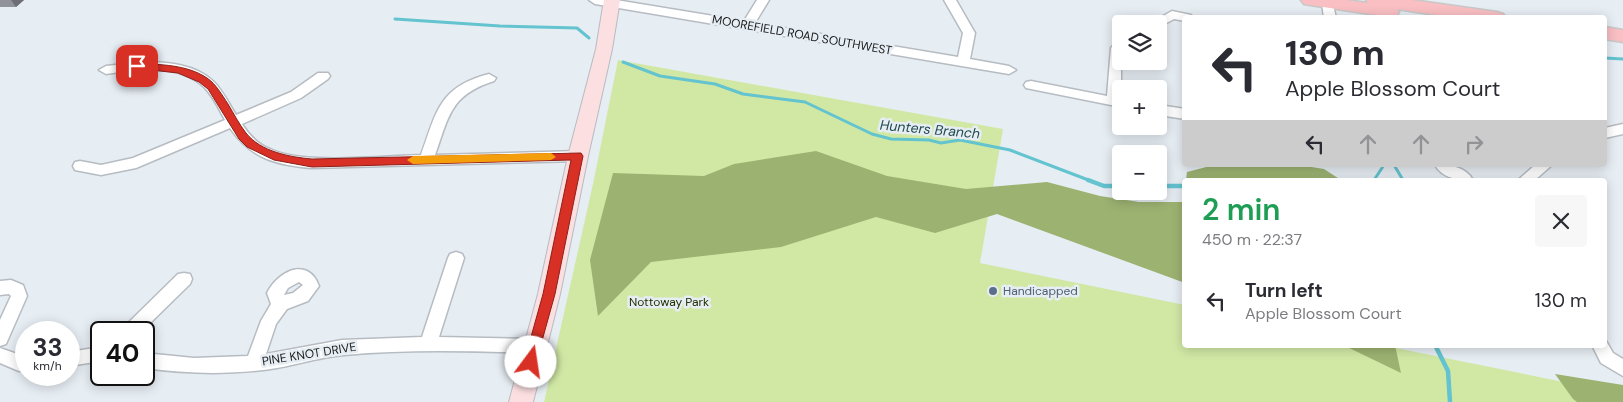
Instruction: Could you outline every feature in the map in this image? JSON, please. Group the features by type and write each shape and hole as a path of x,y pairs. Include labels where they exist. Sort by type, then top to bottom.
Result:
{"main road":[{"path":"1310,0 1329,7 1401,15"},
{"path":"1375,0 1476,15"},
{"path":"1607,33 1623,36"},
{"path":"1607,44 1623,46"}],"street":[{"path":"748,25 763,0"},
{"path":"950,0 969,33 963,62"},
{"path":"521,402 549,294 578,156 602,57 606,1"},
{"name":"MOOREFIELD ROAD SOUTHWEST","path":"606,1 1009,70"},
{"path":"1167,18 1172,15 1182,17"},
{"path":"106,70 148,66 165,67 193,74 212,87 243,137 251,144 278,158 294,161 312,163 578,156"},
{"path":"80,166 101,170 127,166 296,95 323,76"},
{"path":"426,160 445,107 450,100 467,86 489,78"},
{"path":"1031,85 1112,101"},
{"path":"1167,111 1182,114"},
{"path":"1607,132 1623,129"},
{"path":"1445,167 1463,178"},
{"path":"1527,178 1542,167"},
{"path":"428,343 456,258"},
{"path":"141,321 184,279"},
{"path":"0,288 11,287 17,290 19,296 0,339"},
{"path":"254,363 269,321 282,302"},
{"name":"PINE KNOT DRIVE","path":"155,362 210,366 254,363 351,347 428,343 534,346"},
{"path":"1604,352 1623,368"},
{"path":"0,355 15,361"}],"green space":[{"name":"Nottoway Park","path":"618,60 1003,129 980,263 1182,304 1182,348 1396,348 1623,394 1623,402 544,402 593,184"},
{"path":"816,151 887,176 966,189 1047,182 1112,198 1112,200 1182,202 1182,282 997,214 935,233 876,217 781,247 651,262 598,316 590,260 613,173 704,176 734,164"},
{"path":"1206,167 1312,167 1324,169 1338,178 1186,178 1187,172"},
{"path":"1349,348 1396,348 1401,373"},
{"path":"1555,374 1623,385 1623,402 1577,402"}],"waterway":[{"name":"Hunters Branch","path":"395,19 500,26 577,28 589,38"},
{"name":"Hunters Branch","path":"1607,58 1623,59"},
{"name":"Hunters Branch","path":"623,62 660,76 715,84 743,94 805,102 872,134 891,139 929,140 941,143 960,140 1010,150 1091,181"},
{"name":"Hunters Branch","path":"1375,178 1383,167"},
{"path":"1395,167 1402,178"},
{"name":"Hunters Branch","path":"1088,180 1104,186 1112,186"},
{"name":"Hunters Branch","path":"1167,186 1182,186"},
{"path":"1436,348 1448,371 1450,402"}],"slow traffic":[{"path":"413,160 551,157"}],"place":[{"name":"Handicapped","path":"993,291"}],"route":[{"path":"137,66 165,67 193,74 203,80 212,87 243,137 264,152 278,158 312,163 578,156 549,294 531,362"}]}
